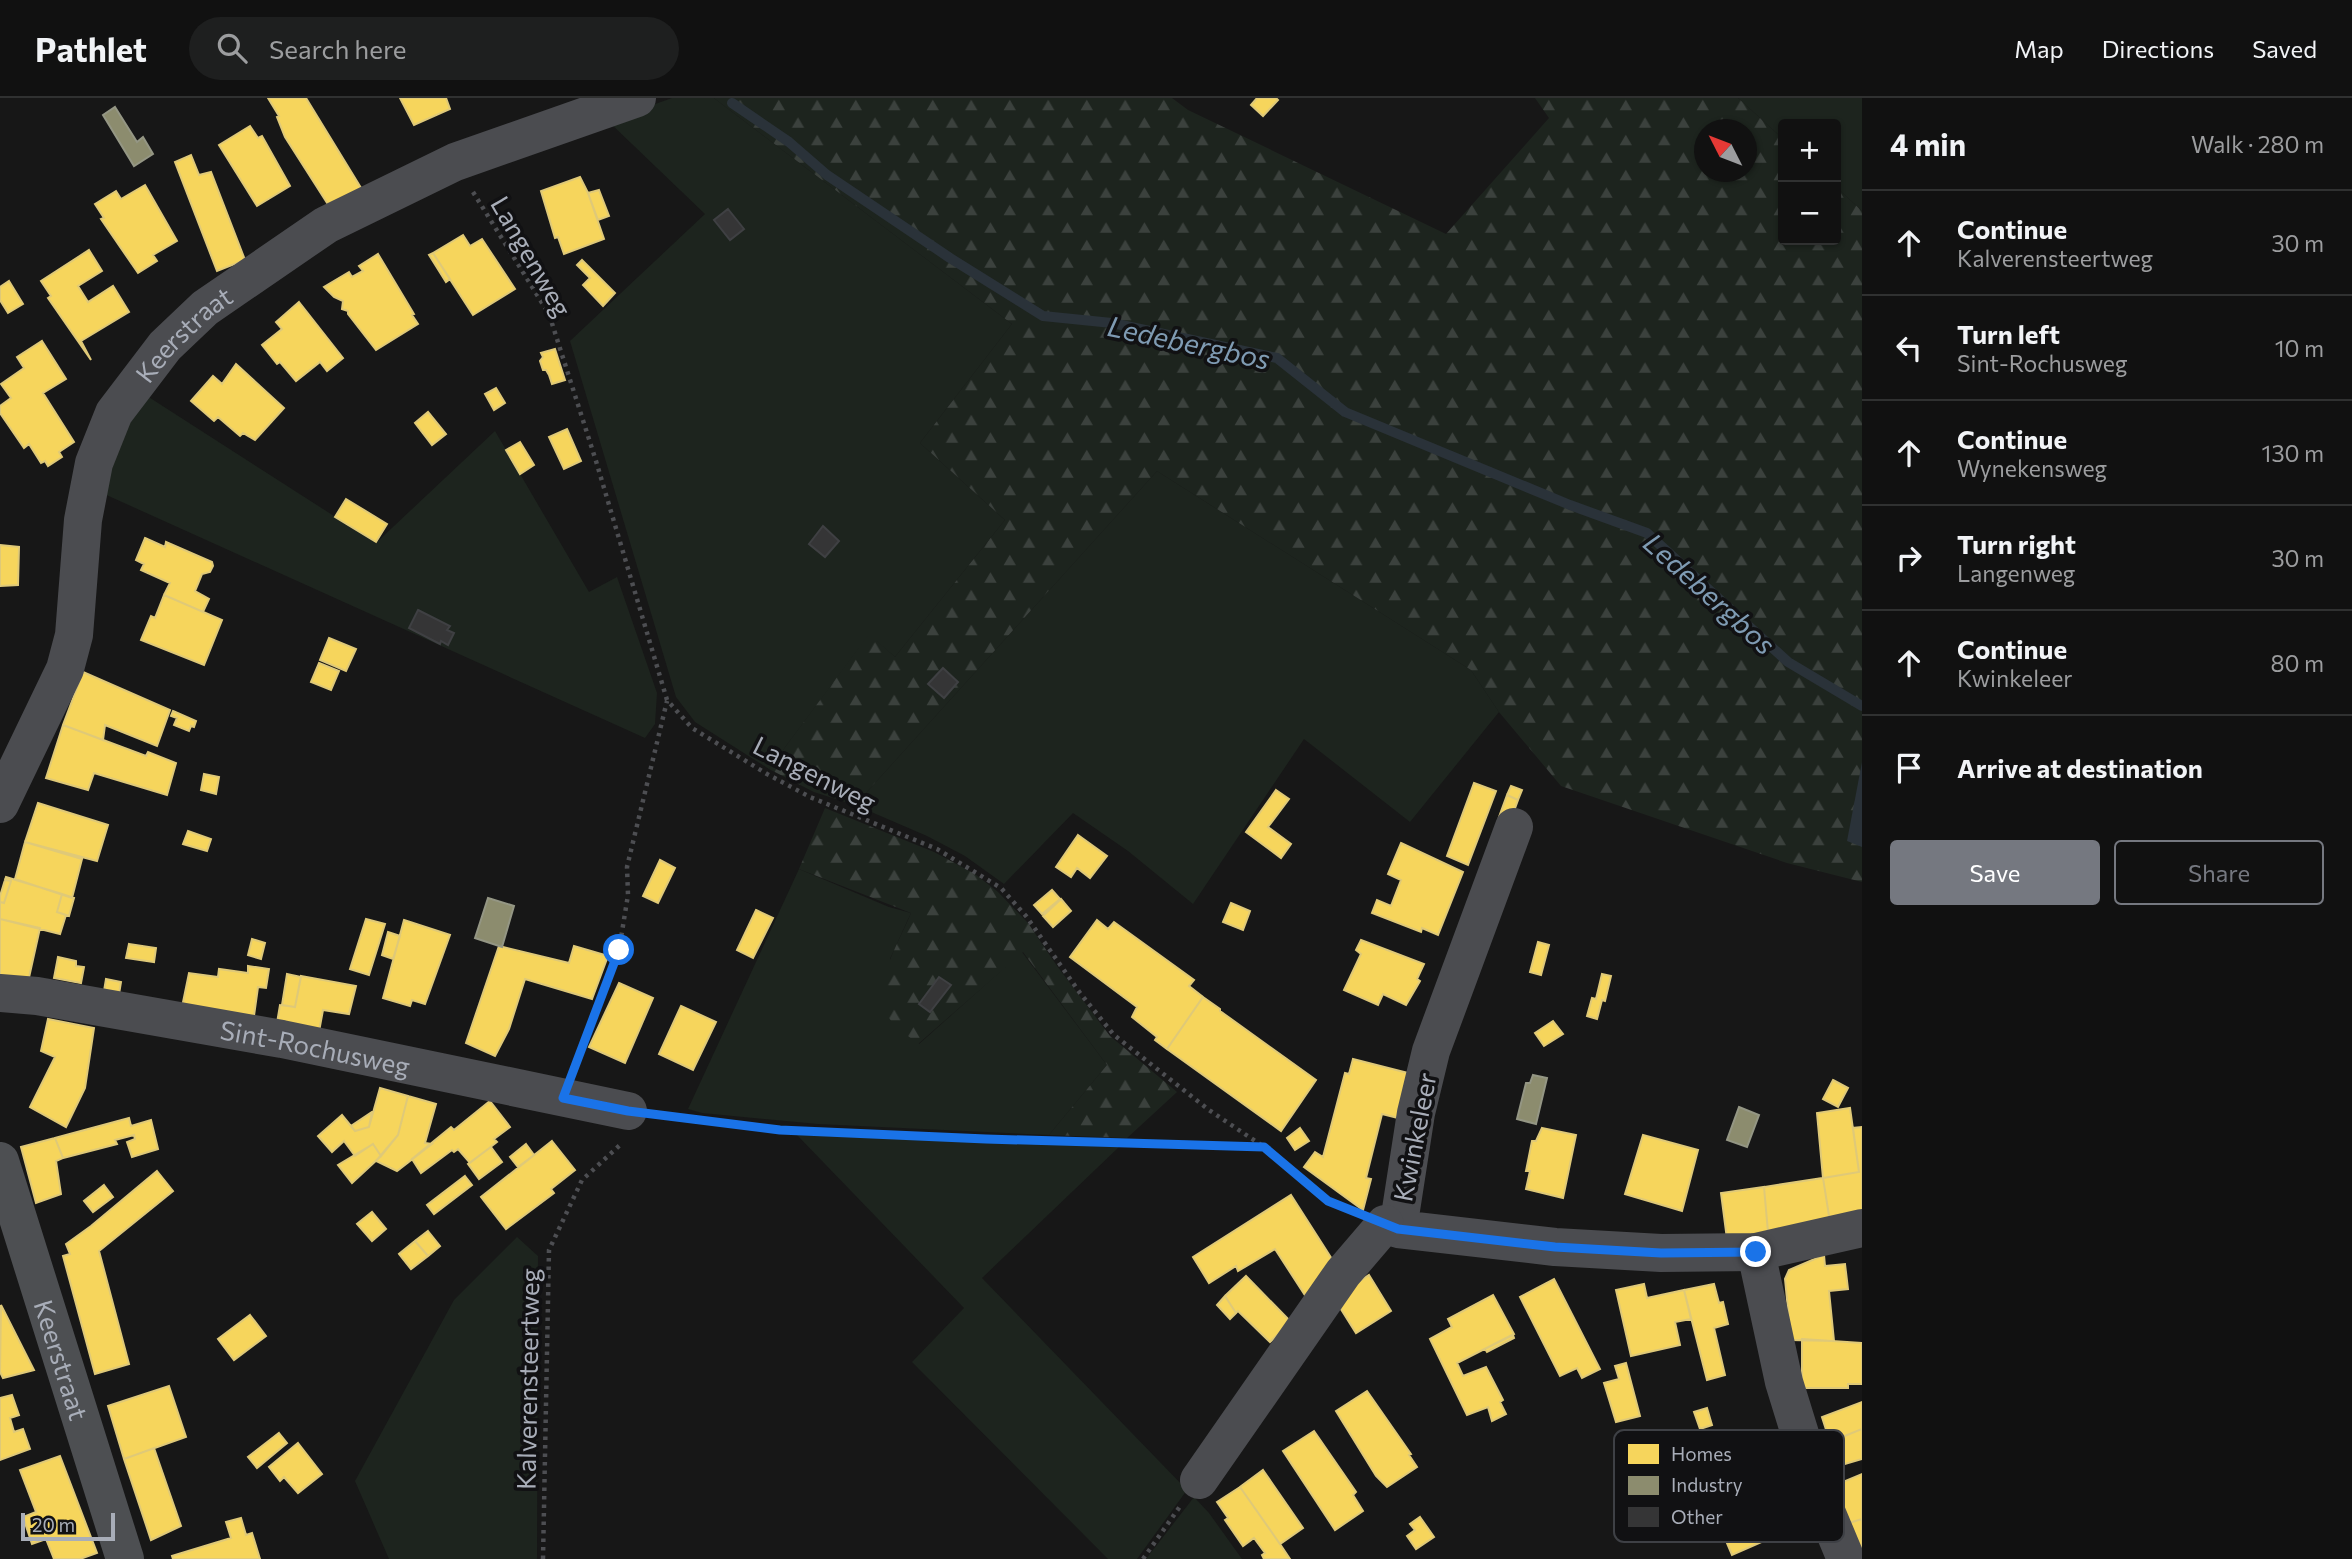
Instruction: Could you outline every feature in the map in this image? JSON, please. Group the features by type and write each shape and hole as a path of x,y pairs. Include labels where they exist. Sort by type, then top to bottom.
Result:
{"main road":[{"name":"Keerstraat","path":"0,1161 125,1559"}],"street":[{"name":"Keerstraat","path":"0,804 65,669 74,635 83,520 94,463 114,413 165,346 205,308 326,225 455,162 638,98"},
{"name":"Kwinkeleer","path":"1514,827 1431,1051 1416,1113 1398,1229 1568,1248 1661,1253 1756,1252 1862,1228"},
{"name":"Sint-Rochusweg","path":"0,993 37,996 282,1039 563,1098 627,1125"},
{"name":"Kwinkeleer","path":"1199,1480 1343,1273 1385,1224"},
{"path":"1756,1252 1784,1382 1799,1430"},
{"path":"1839,1542 1846,1559"}],"path":[{"name":"Langenweg","path":"455,162 549,314 667,701 692,728 767,774 810,797 937,849 1001,888 1026,916 1080,993 1114,1035 1209,1110 1264,1147 1328,1201 1385,1224"},
{"path":"563,1098 619,950 628,895 627,867 667,701"},
{"path":"627,1125 1264,1147"},
{"name":"Kalverensteertweg","path":"543,1559 549,1250 582,1180 627,1125"},
{"path":"1143,1559 1199,1480"}],"green space":[{"path":"672,98 714,98 1012,324 920,443 1005,520 895,657 869,635 769,769 695,722 676,697 570,341 705,214 608,121"},
{"path":"714,98 1172,98 1188,110 1446,234 1549,118 1535,98 1738,98 1778,134 1778,245 1841,245 1841,192 1862,211 1862,882 1787,863 1561,786 1499,712 1471,670 1157,471 855,805 814,792 769,769 869,634 895,657 1005,520 920,443 1012,324"},
{"path":"1738,98 1862,98 1862,211 1841,192 1841,119 1778,119 1778,134"},
{"path":"144,394 376,543 495,431 589,592 617,577 657,693 655,724 645,738 102,493 118,434"},
{"path":"1157,471 1471,670 1499,712 1410,822 1304,739 1193,904 1128,851 1073,813 1004,884 965,856 927,836 855,805"},
{"path":"825,808 934,852 975,874 998,892 1028,923 1110,1036 1177,1092 1127,1138 1049,1135 1107,1065 1023,952 918,1044 903,1032 889,1018 883,1007 882,994 888,966 911,913 799,869"},
{"path":"799,869 889,907 911,913 890,959 919,1044 1022,952 1107,1065 1049,1135 818,1124 702,1113 688,1109"},
{"path":"797,1135 1119,1147 982,1278 1187,1490 1137,1559 1108,1559 912,1362 964,1308"},
{"path":"517,1237 538,1256 537,1559 389,1559 355,1481 454,1300"},
{"path":"1194,1497 1242,1559 1146,1559"}],"shaded area":[{"path":"1862,762 1862,847 1847,841"}],"building: Homes":[{"path":"268,98 306,98 361,188 329,206 285,137 277,117 279,116"},
{"path":"400,98 446,98 450,109 414,125"},
{"path":"1257,98 1278,100 1263,116 1251,105"},
{"path":"250,126 258,138 262,136 290,186 257,206 219,145"},
{"path":"191,155 199,175 211,172 245,260 217,271 175,162"},
{"path":"580,177 604,239 564,254 558,237 555,238 541,191"},
{"path":"145,185 177,241 153,255 157,261 138,273 101,219 104,218 95,204 116,191 121,199"},
{"path":"599,190 609,216 598,220 588,193"},
{"path":"463,235 470,246 482,239 515,289 473,315 433,253"},
{"path":"89,250 102,271 78,286 88,302 113,286 129,312 81,341 91,360 48,298 51,296 41,281"},
{"path":"433,253 450,279 446,282 429,255"},
{"path":"378,254 418,324 376,350 348,311 342,309 343,301 334,297 324,287 349,272 352,277 363,271 359,266"},
{"path":"582,260 615,293 603,306 583,285 590,278 577,265"},
{"path":"9,281 23,304 8,313 0,300 0,287"},
{"path":"299,302 343,358 327,371 320,362 296,381 280,362 277,364 262,345 282,329 276,322"},
{"path":"42,341 66,379 43,393 74,442 59,452 62,457 48,466 45,461 41,463 29,444 24,448 0,413 0,406 11,398 1,384 24,368 17,357"},
{"path":"555,349 565,380 552,384 540,361 543,357 541,353"},
{"path":"236,364 284,408 255,440 243,433 240,436 218,417 214,421 191,401 213,376 222,384"},
{"path":"496,388 505,403 494,410 485,394"},
{"path":"428,412 446,434 432,445 415,423"},
{"path":"567,429 581,461 564,469 549,437"},
{"path":"520,442 534,465 520,474 506,450"},
{"path":"346,499 387,524 376,542 335,517"},
{"path":"145,538 165,547 166,542 212,562 210,572 202,574 195,591 209,599 203,612 164,595 170,583 141,570 144,564 136,560"},
{"path":"0,545 19,547 18,585 0,586"},
{"path":"164,595 222,620 204,665 141,640 151,616 155,618"},
{"path":"329,638 356,649 346,671 320,660"},
{"path":"319,663 339,671 331,690 311,682"},
{"path":"83,672 170,710 157,746 105,725 103,740 63,725"},
{"path":"173,711 196,721 194,727 191,726 189,731 174,725 177,718 171,716"},
{"path":"63,725 146,756 148,752 176,763 167,795 94,773 88,790 46,778"},
{"path":"204,774 219,777 216,794 201,790"},
{"path":"1474,783 1496,791 1468,865 1447,856"},
{"path":"1511,786 1522,790 1518,800 1507,795"},
{"path":"1276,790 1289,799 1268,827 1291,844 1281,858 1246,832"},
{"path":"1507,795 1518,800 1510,822 1499,817"},
{"path":"38,803 108,825 97,861 25,842"},
{"path":"188,831 211,839 207,851 183,844"},
{"path":"1078,835 1107,856 1090,878 1077,868 1071,877 1056,867"},
{"path":"25,842 82,859 72,898 15,879"},
{"path":"1401,843 1463,872 1438,935 1422,928 1421,932 1372,913 1377,900 1391,906 1401,880 1388,874"},
{"path":"660,860 675,868 658,903 643,896"},
{"path":"6,877 62,894 57,912 66,915 60,934 0,919 0,902 4,903 11,881 5,880"},
{"path":"5,880 11,881 4,903 0,902 0,896"},
{"path":"1052,890 1060,899 1042,914 1034,905"},
{"path":"62,894 74,898 69,916 57,912"},
{"path":"1061,899 1071,911 1053,927 1043,916"},
{"path":"1231,903 1250,911 1243,930 1223,922"},
{"path":"756,910 773,918 753,958 737,950"},
{"path":"0,919 40,928 28,982 0,977"},
{"path":"366,919 385,924 369,975 350,969"},
{"path":"404,920 450,935 425,1004 412,1000 410,1006 383,998"},
{"path":"1097,920 1108,929 1114,922 1194,980 1189,986 1203,997 1167,1049 1155,1040 1157,1037 1132,1017 1137,1007 1070,957"},
{"path":"388,932 400,936 393,959 382,955"},
{"path":"252,939 265,943 261,959 248,955"},
{"path":"1361,940 1424,964 1417,979 1420,981 1406,1005 1383,994 1378,1005 1344,990 1361,954 1356,950"},
{"path":"1538,942 1549,945 1541,975 1530,972"},
{"path":"129,944 156,948 154,962 126,958"},
{"path":"499,946 569,963 574,946 608,956 592,999 525,979 509,1029 495,1056 466,1043"},
{"path":"58,957 76,961 76,966 84,967 81,983 54,978"},
{"path":"248,966 269,969 266,988 258,987 253,1023 181,1012 189,973 218,977 219,969 248,973"},
{"path":"287,974 301,977 295,1007 282,1005"},
{"path":"1602,974 1611,976 1597,1019 1587,1016 1592,998 1596,999"},
{"path":"301,976 356,986 349,1014 323,1010 318,1037 276,1029 280,1005 295,1007"},
{"path":"106,979 121,982 119,994 104,991"},
{"path":"619,983 653,998 625,1063 589,1047"},
{"path":"1203,997 1316,1080 1281,1131 1167,1049"},
{"path":"681,1006 716,1022 693,1070 659,1054"},
{"path":"48,1019 94,1028 85,1088 66,1127 30,1107 55,1057 41,1051"},
{"path":"1553,1021 1563,1034 1544,1046 1535,1033"},
{"path":"1353,1059 1412,1074 1402,1119 1382,1114 1366,1178 1371,1179 1363,1210 1304,1167 1315,1152 1323,1157 1345,1073 1349,1074"},
{"path":"1833,1080 1848,1088 1838,1107 1823,1099"},
{"path":"380,1088 408,1096 398,1135 381,1156 373,1144 355,1156 344,1141 332,1152 318,1136 342,1115 355,1131 369,1127"},
{"path":"408,1096 436,1104 425,1143 432,1144 397,1171 376,1161 398,1135"},
{"path":"490,1101 510,1127 494,1139 497,1142 470,1163 458,1149 454,1152 452,1150 421,1173 412,1159 451,1127 454,1130"},
{"path":"1850,1108 1859,1172 1823,1178 1817,1113"},
{"path":"372,1112 369,1127 355,1131 351,1126"},
{"path":"129,1118 131,1126 151,1120 158,1149 132,1157 127,1142 135,1139 134,1135 115,1140 117,1144 63,1158 55,1138"},
{"path":"1862,1127 1862,1217 1830,1222 1823,1178 1859,1172 1853,1128"},
{"path":"1300,1128 1309,1141 1295,1150 1287,1138"},
{"path":"1542,1128 1576,1135 1563,1198 1526,1189 1530,1171 1526,1171 1532,1141 1536,1141"},
{"path":"1643,1135 1698,1150 1682,1211 1625,1194"},
{"path":"55,1138 63,1158 56,1161 61,1194 36,1203 21,1147"},
{"path":"552,1141 575,1170 551,1189 554,1193 506,1229 481,1197"},
{"path":"373,1144 381,1156 352,1183 338,1165"},
{"path":"526,1144 534,1155 518,1167 510,1157"},
{"path":"491,1147 502,1162 479,1179 468,1164"},
{"path":"157,1171 173,1191 99,1251 129,1364 95,1374 63,1256 70,1254 66,1244"},
{"path":"465,1176 472,1185 434,1214 427,1205"},
{"path":"1823,1178 1830,1222 1768,1232 1764,1187"},
{"path":"104,1185 113,1197 93,1212 84,1201"},
{"path":"1764,1187 1768,1232 1727,1239 1721,1193"},
{"path":"1291,1195 1337,1267 1310,1303 1275,1249 1238,1271 1236,1266 1209,1283 1193,1257"},
{"path":"372,1212 386,1229 372,1241 357,1224"},
{"path":"428,1231 440,1246 428,1256 415,1241"},
{"path":"415,1241 428,1256 411,1269 399,1254"},
{"path":"1824,1255 1825,1266 1845,1264 1848,1289 1829,1291 1834,1341 1791,1340 1785,1279 1789,1270"},
{"path":"1369,1275 1391,1311 1356,1333 1334,1298"},
{"path":"1246,1276 1291,1322 1270,1342 1238,1311 1236,1313 1225,1296"},
{"path":"1554,1279 1600,1369 1582,1378 1577,1368 1560,1376 1520,1297"},
{"path":"1644,1284 1647,1298 1684,1290 1691,1319 1675,1322 1680,1345 1631,1356 1616,1290"},
{"path":"1714,1284 1719,1303 1723,1302 1728,1324 1714,1328 1725,1375 1707,1380 1684,1290"},
{"path":"1493,1295 1514,1334 1457,1363 1463,1376 1486,1367 1503,1400 1500,1402 1506,1414 1492,1421 1488,1407 1467,1415 1430,1339 1452,1327 1448,1319"},
{"path":"1225,1296 1236,1313 1230,1319 1217,1305"},
{"path":"1,1305 34,1370 3,1378 0,1372"},
{"path":"250,1315 266,1336 234,1360 218,1339"},
{"path":"1513,1335 1514,1338 1487,1352 1485,1349"},
{"path":"1802,1339 1862,1343 1862,1384 1848,1384 1848,1388 1802,1388"},
{"path":"1626,1363 1640,1416 1616,1422 1604,1383 1619,1379 1615,1366"},
{"path":"169,1386 186,1437 124,1459 108,1406"},
{"path":"1367,1391 1411,1454 1409,1455 1417,1467 1387,1487 1376,1476 1336,1411"},
{"path":"12,1395 19,1415 10,1418 14,1432 23,1429 30,1449 0,1460 0,1398"},
{"path":"1862,1402 1862,1429 1844,1436 1844,1430 1826,1430 1822,1417"},
{"path":"1707,1408 1712,1425 1700,1429 1694,1412"},
{"path":"1862,1429 1862,1459 1844,1464 1844,1436"},
{"path":"1314,1431 1356,1492 1353,1495 1363,1511 1335,1530 1283,1451"},
{"path":"279,1433 287,1443 257,1468 248,1457"},
{"path":"298,1443 322,1474 298,1493 284,1477 280,1481 269,1467"},
{"path":"154,1448 181,1526 151,1540 124,1459"},
{"path":"60,1456 97,1553 80,1559 54,1559 46,1539 32,1544 23,1517 36,1512 20,1470"},
{"path":"1263,1470 1303,1528 1280,1544 1240,1487"},
{"path":"1862,1474 1862,1519 1849,1523 1844,1509 1844,1482"},
{"path":"1240,1487 1290,1559 1264,1559 1262,1555 1265,1553 1254,1538 1243,1546 1225,1520 1228,1518 1217,1502"},
{"path":"1420,1517 1434,1537 1416,1549 1407,1536 1415,1530 1410,1524"},
{"path":"241,1518 246,1535 252,1533 260,1559 173,1559 172,1556 231,1538 226,1522"},
{"path":"1862,1519 1862,1551 1849,1523"},
{"path":"1726,1542 1762,1542 1732,1555"}],"building: Industry":[{"path":"115,107 137,142 143,137 153,154 134,166 103,115"},
{"path":"488,898 514,906 502,947 475,938"},
{"path":"1533,1075 1547,1078 1536,1124 1517,1119 1526,1083 1530,1083"},
{"path":"1739,1107 1759,1115 1747,1147 1727,1140"}],"building: Other":[{"path":"728,209 744,229 730,240 714,220"},
{"path":"823,526 839,541 825,557 809,544"},
{"path":"418,610 450,626 447,630 454,633 448,645 441,641 440,644 409,628"},
{"path":"943,668 958,682 944,698 928,684"},
{"path":"939,977 951,985 930,1012 919,1004"}],"waterway":[{"name":"Ledebergbos","path":"732,103 789,142 827,175 950,258 1043,316 1112,323 1277,358 1345,412 1570,505 1647,533 1788,662 1862,706"}],"route":[{"path":"619,950 563,1098 628,1111 780,1130 1264,1147 1328,1201 1398,1229 1555,1247 1661,1253 1756,1252"}]}
